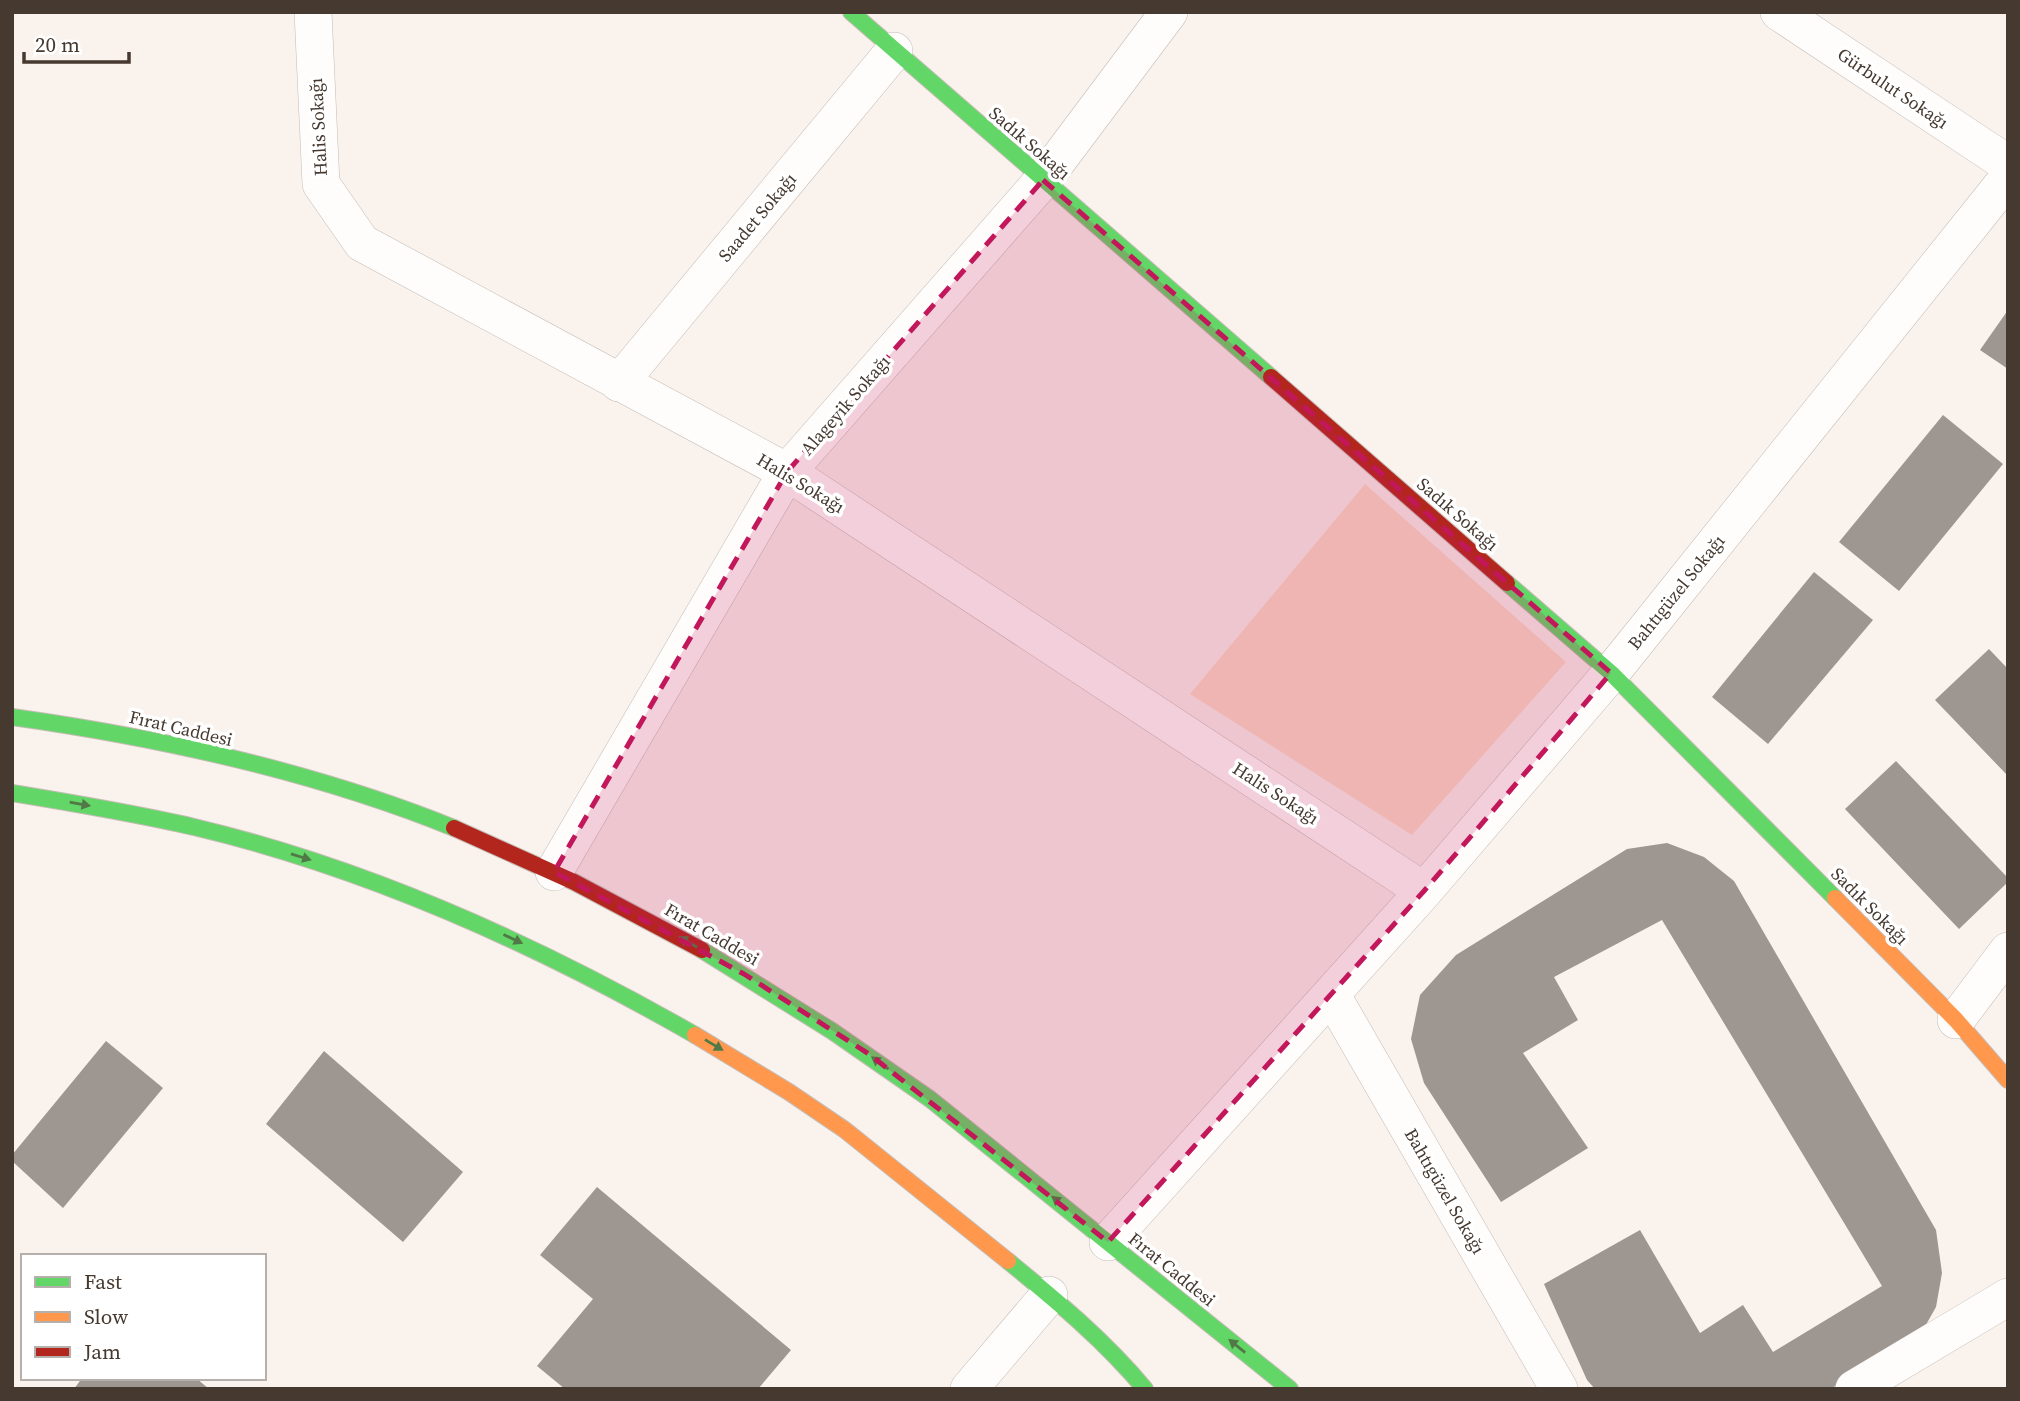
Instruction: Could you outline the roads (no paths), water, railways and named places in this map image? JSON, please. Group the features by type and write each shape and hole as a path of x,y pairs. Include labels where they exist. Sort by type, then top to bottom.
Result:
{"main road":[{"name":"Sadık Sokağı","path":"851,12 1611,673 1956,1020 2008,1080"},
{"name":"Fırat Caddesi","path":"12,717 129,735 285,773 435,821 554,872 682,938 869,1054 929,1099 1290,1389"},
{"path":"12,793 102,807 173,822 307,859 455,913 580,971 681,1026 818,1111 863,1143 1049,1295 1111,1350 1145,1389"}],"street":[{"name":"Halis Sokağı","path":"313,12 321,184 362,243 787,472 1424,891"},
{"name":"Alageyik Sokağı","path":"554,872 787,472 1043,180 1169,12"},
{"name":"Gürbulut Sokağı","path":"1779,12 2008,164"},
{"name":"Saadet Sokağı","path":"619,383 894,51"},
{"name":"Bahtıgüzel Sokağı","path":"1108,1242 1424,891 1611,673 2008,178"},
{"path":"1956,1020 2008,951"},
{"name":"Bahtıgüzel Sokağı","path":"1331,994 1559,1389"},
{"path":"969,1389 1049,1295"},
{"path":"1854,1389 2008,1297"}]}
